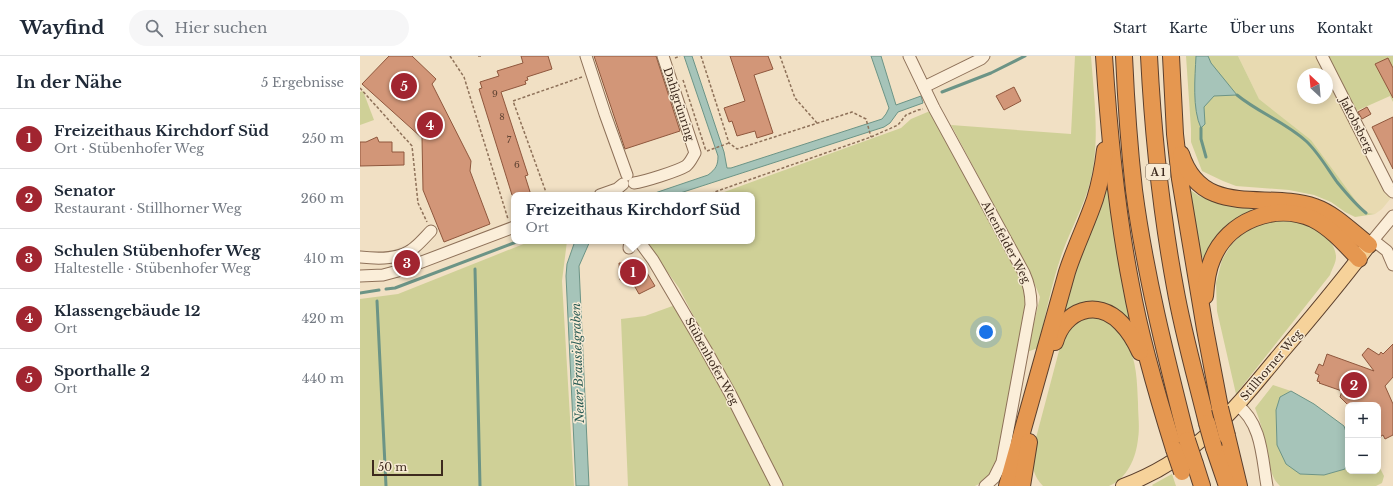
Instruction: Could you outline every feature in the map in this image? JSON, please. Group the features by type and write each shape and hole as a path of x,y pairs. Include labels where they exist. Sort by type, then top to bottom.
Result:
{"highway":[{"path":"1104,56 1108,129 1130,285 1154,383"},
{"name":"A 1","path":"1124,56 1134,190 1145,258 1180,444 1188,468 1202,486"},
{"name":"A 1","path":"1149,56 1152,120 1159,185 1174,280 1207,423 1227,486"},
{"path":"1171,56 1175,134 1180,180 1220,408 1239,486"},
{"path":"1008,486 1073,251 1099,184 1108,129"},
{"path":"1175,134 1186,166 1200,184 1210,191 1235,200 1291,202 1314,207 1334,217 1371,243"},
{"path":"1205,329 1207,272 1212,259 1225,238 1246,222 1270,214 1283,212 1302,215 1322,224 1359,259"},
{"path":"1031,486 1023,478 1029,442 1057,337 1064,323 1077,312 1097,310 1109,314 1120,322 1135,342 1180,444"},
{"path":"1188,468 1193,486"}],"main road":[{"name":"Stillhorner Weg","path":"1123,486 1159,470 1192,449 1204,439 1237,405 1371,243"}],"street":[{"path":"586,56 628,181 613,192"},
{"name":"Dahlgrünring","path":"628,181 643,182 685,167 691,161 695,153 663,56"},
{"name":"Altenfelder Weg","path":"909,56 934,108 1024,273 1029,284 1031,294 1031,305 1002,462 994,478 985,486"},
{"path":"924,87 981,59 984,56"},
{"name":"Jakobsberg","path":"1322,56 1389,188 1393,192"},
{"name":"Stillhorner Weg","path":"1371,243 1393,216"},
{"path":"360,276 383,275 398,271 511,228"},
{"path":"360,257 384,258 406,254 415,248 431,231"},
{"path":"1371,243 1386,251 1393,265"},
{"name":"Stübenhofer Weg","path":"641,244 653,260 706,350 731,395 777,486"},
{"path":"1237,405 1245,411 1255,427 1267,486"}],"path":[{"path":"450,56 464,77 511,225"},
{"path":"675,58 680,56"},
{"path":"701,56 729,143 737,149 852,112 866,118 872,137"},
{"path":"780,56 795,98 817,123"},
{"path":"546,192 513,101 592,73"},
{"path":"682,79 706,151 729,143"},
{"path":"360,88 412,146 418,203 431,231"},
{"path":"715,192 872,137 898,125 906,115 918,110 934,108"}],"shaded area":[{"path":"1238,56 1327,56 1331,68 1297,68 1297,104 1333,104 1333,72 1349,115 1391,198 1382,209 1375,214 1367,213 1359,205 1311,140 1259,99"}],"green space":[{"path":"1075,56 1091,56 1096,121 1093,170 1084,202 1067,240 1056,272 1038,348 1027,352 1040,297 1031,275 951,125 1071,134"},
{"path":"1186,56 1238,56 1259,99 1311,140 1359,205 1367,213 1375,214 1355,217 1331,202 1314,195 1289,190 1236,186 1202,171 1191,142"},
{"path":"1327,56 1393,56 1393,102 1390,96 1354,112"},
{"path":"363,91 374,120 360,125 360,92"},
{"path":"930,111 1020,277 1027,296 997,460 986,479 975,486 782,486 679,288 647,244 755,244 755,192 724,192 901,128 911,119"},
{"path":"1107,185 1131,326 1111,308 1057,321"},
{"path":"1186,187 1199,196 1252,209 1248,216 1207,259 1198,256"},
{"path":"1271,221 1299,222 1320,231 1333,246 1336,257 1335,264 1330,275 1236,394 1217,311 1216,283 1222,260 1231,245 1242,234 1255,225"},
{"path":"523,244 567,244 562,281 574,486 360,486 360,299 398,294"},
{"path":"678,304 773,486 628,486 621,319 645,316"},
{"path":"1100,315 1112,323 1124,337 1130,348 1136,371 1139,435 1133,460 1126,473 1115,483 1109,486 1043,486 1034,471 1032,453 1064,332 1075,320"},
{"path":"1273,385 1291,391 1280,397 1276,410 1277,445 1300,474 1324,475 1345,469 1345,474 1381,474 1381,470 1384,476 1382,483 1376,486 1280,486 1276,482 1270,468 1265,438 1255,408"},
{"path":"1172,474 1176,486 1152,485"}],"water":[{"path":"684,56 692,56 724,152 727,168 731,168 882,119 889,108 871,56 881,56 896,105 921,96 923,103 898,112 890,123 884,127 683,192 658,192 708,175 715,169 718,162 718,156"},
{"path":"1196,56 1208,56 1211,63 1237,95 1214,96 1204,107 1205,124 1201,128 1196,112 1195,102"},
{"name":"Neuer Brausielgraben","path":"574,244 589,244 579,266 589,486 576,486 566,276 567,264"},
{"path":"1291,391 1314,404 1344,426 1345,469 1324,475 1300,474 1286,464 1277,445 1276,410 1280,397"}],"building":[{"path":"389,56 412,56 436,79 432,84 471,161 470,171 490,224 444,242 423,190 422,138 362,84"},
{"path":"521,56 548,56 552,69 527,77 528,80 525,81 526,84 501,92 528,175 525,176 530,192 511,192 479,89 482,88 480,82 499,76 497,71 523,63"},
{"path":"594,56 656,56 680,131 625,149"},
{"path":"730,56 768,56 773,69 754,75 773,133 757,138 755,131 737,136 732,121 729,122 724,108 745,101"},
{"path":"1388,58 1393,68 1393,98 1375,64"},
{"path":"1014,87 1021,101 1004,110 996,96"},
{"path":"1367,107 1371,114 1362,119 1358,112"},
{"path":"1393,117 1393,169 1372,127"},
{"path":"377,137 379,142 392,142 392,152 404,152 404,165 360,166 360,142 366,142"},
{"path":"619,263 641,263 655,286 639,294 631,280 620,280"},
{"path":"1393,344 1393,377 1385,386 1393,404 1393,435 1385,439 1383,435 1381,436 1381,402 1345,402 1340,397 1342,391 1319,383 1320,382 1317,381 1319,375 1315,373 1319,364 1323,366 1327,354 1374,371 1362,355 1368,348 1379,355 1381,352 1383,354"}],"waterway":[{"path":"942,92 991,73 1025,56"},
{"path":"1237,95 1289,128 1306,141 1337,182 1354,202 1366,213"},
{"path":"1201,128 1201,139 1206,157"},
{"path":"386,289 395,288 511,244"},
{"path":"475,269 480,486"},
{"path":"360,293 379,290"},
{"path":"377,301 386,486"}],"place":[{"name":"Sporthalle 2","path":"404,86"},
{"name":"Klassengebäude 12","path":"430,125"},
{"name":"Schulen Stübenhofer Weg","path":"407,263"},
{"name":"Freizeithaus Kirchdorf Süd","path":"633,272"},
{"name":"Senator","path":"1354,385"}]}
